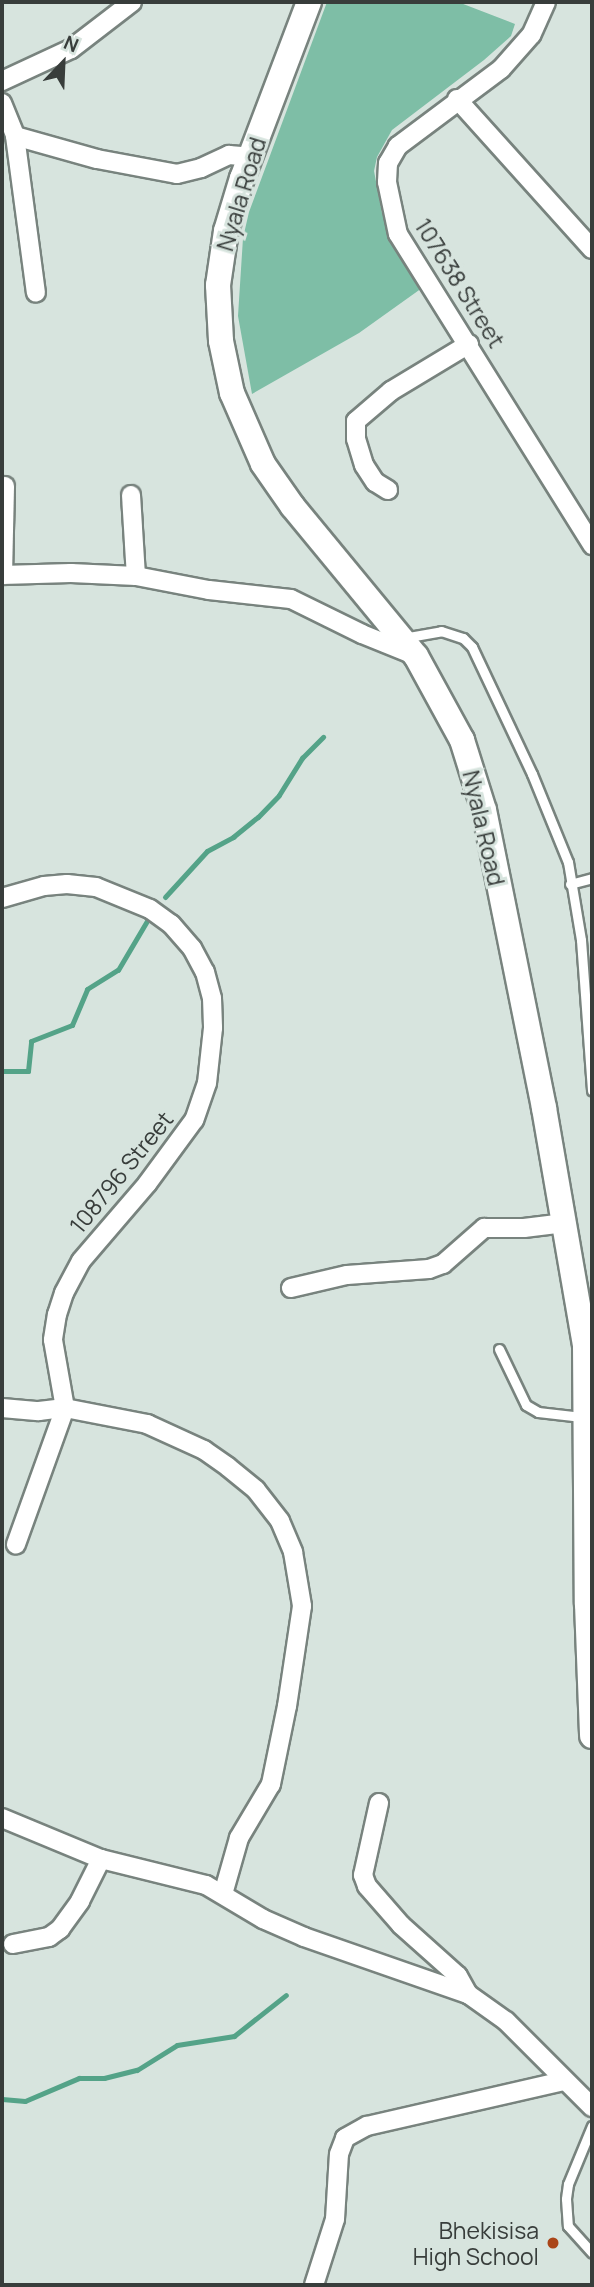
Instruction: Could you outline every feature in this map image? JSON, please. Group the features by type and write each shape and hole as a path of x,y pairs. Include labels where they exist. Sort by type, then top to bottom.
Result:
{"street":[{"path":"2,81 71,49 132,2"},
{"name":"Nyala Road","path":"309,2 250,157 226,231 218,285 221,341 232,393 251,441 277,486 409,647 462,740 484,810 585,1345 590,1461 587,1604 592,1736"},
{"name":"107638 Street","path":"546,2 531,36 515,54 482,86 457,99 398,146 388,163 387,182 397,234 469,344 592,545"},
{"path":"457,99 592,249"},
{"path":"2,103 15,136 36,293"},
{"path":"15,136 97,159 166,173 189,173 229,155 250,157"},
{"path":"388,490 375,481 364,465 356,439 356,421 391,391 469,344"},
{"path":"5,486 3,575 71,573 136,576 209,590 292,598 362,635 409,647"},
{"path":"131,495 136,576"},
{"name":"108796 Street","path":"2,898 44,886 67,884 96,887 150,909 171,924 192,948 205,972 212,998 212,1054 202,1103 194,1120 147,1184 80,1261 61,1303 53,1340 65,1408 16,1544"},
{"path":"290,1288 347,1275 429,1269 443,1264 484,1228 524,1228 563,1223"},
{"path":"2,1408 39,1412 65,1408 148,1424 204,1450 256,1490 280,1521 293,1552 302,1606 281,1745 271,1784 239,1838 223,1894"},
{"path":"379,1803 363,1875 367,1886 393,1917 458,1976 468,1994"},
{"path":"2,1818 101,1859 173,1875 223,1894 262,1919 304,1937 468,1994 506,2021 592,2107"},
{"path":"13,1944 49,1937 60,1929 80,1901 101,1859"},
{"path":"314,2285 335,2220 340,2154 345,2138 367,2126 564,2081"}],"lane":[{"path":"409,647 441,631 463,638 472,647 532,774 568,862 580,940 592,1091"},
{"path":"570,884 592,878"},
{"path":"499,1349 526,1405 538,1412 587,1418"},
{"path":"592,2126 568,2184 566,2199 568,2226 592,2253"}],"green space":[{"path":"327,2 458,2 515,24 511,36 484,60 392,130 377,157 374,171 390,238 422,288 359,333 252,394 238,316 243,238 249,212"}],"waterway":[{"path":"165,897 207,851 233,837 258,817 279,795 302,758 323,737"},
{"path":"2,1071 28,1071 31,1041 72,1025 87,989 118,970 148,919"},
{"path":"2,2099 25,2101 79,2078 104,2078 137,2070 177,2045 234,2036 286,1995"}],"place":[{"name":"Bhekisisa High School","path":"553,2243"}]}
